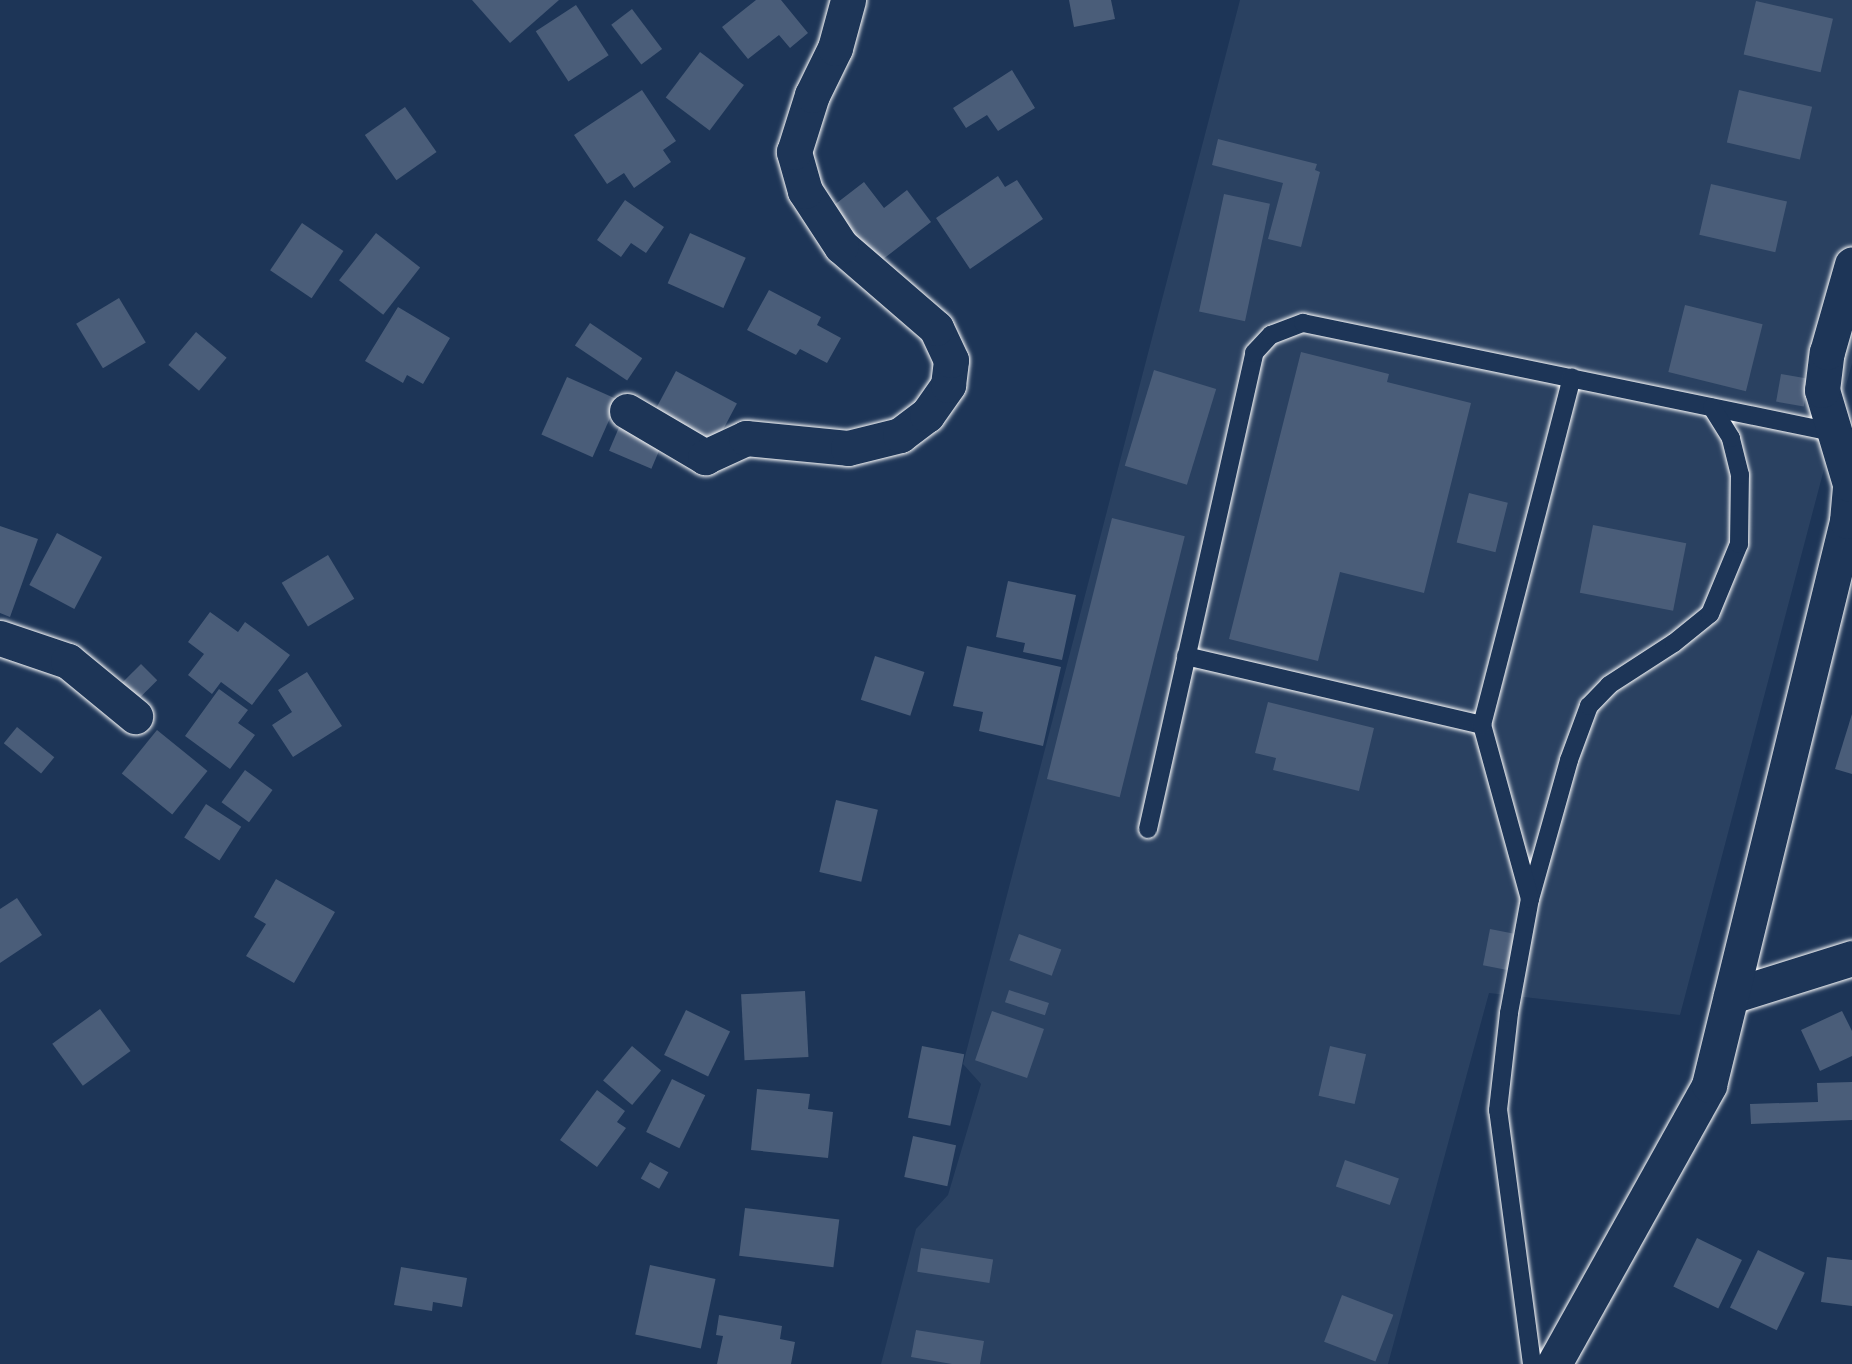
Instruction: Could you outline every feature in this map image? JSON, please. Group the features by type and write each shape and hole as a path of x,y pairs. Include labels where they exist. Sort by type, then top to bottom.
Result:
{"street":[{"path":"627,411 705,457 746,439 848,448 900,435 927,415 948,385 951,360 936,328 841,246 805,191 794,152 812,95 835,48 848,0"},
{"path":"1554,1364 1709,1085 1847,521 1850,484 1832,432 1822,390 1827,352 1852,264"},
{"path":"0,638 68,661 135,716"},
{"path":"1731,996 1852,958"}],"lane":[{"path":"1148,829 1254,353 1271,335 1303,323 1832,432"},
{"path":"1530,899 1482,725 1572,377"},
{"path":"1532,1364 1498,1110 1509,1013 1530,899 1569,760 1589,706 1609,685 1675,643 1710,614 1739,544 1740,475 1731,438 1712,407"},
{"path":"1186,656 1482,725"}],"shaded area":[{"path":"1240,0 1852,0 1852,363 1680,1015 1489,993 1388,1364 881,1364 916,1229 948,1195 981,1084 963,1064"}],"building":[{"path":"472,0 559,0 510,43"},
{"path":"756,0 781,0 808,33 790,48 779,35 748,59 722,27"},
{"path":"1069,0 1111,0 1115,19 1074,27"},
{"path":"1756,1 1833,19 1821,72 1744,55"},
{"path":"576,5 609,55 568,81 536,31"},
{"path":"632,9 662,49 641,65 611,25"},
{"path":"700,52 744,85 710,131 666,98"},
{"path":"1012,70 1035,108 998,131 987,115 966,128 953,108"},
{"path":"642,90 676,141 663,150 671,162 634,188 624,173 607,184 574,135"},
{"path":"1739,90 1812,107 1800,159 1727,143"},
{"path":"405,107 437,152 396,180 365,135"},
{"path":"1218,139 1317,164 1315,170 1320,172 1301,247 1268,239 1283,183 1212,165"},
{"path":"998,176 1005,187 1017,180 1043,219 970,269 936,218"},
{"path":"864,182 884,208 907,190 931,222 873,267 829,209"},
{"path":"1711,184 1787,202 1775,252 1699,235"},
{"path":"1224,194 1270,204 1245,321 1199,311"},
{"path":"625,200 664,227 646,253 631,243 621,257 597,240"},
{"path":"302,223 343,251 312,298 270,270"},
{"path":"376,233 420,267 383,315 339,280"},
{"path":"690,233 746,258 723,308 668,283"},
{"path":"769,290 821,317 817,325 841,338 827,363 800,349 796,355 747,330"},
{"path":"119,298 146,343 103,368 76,324"},
{"path":"1685,305 1763,324 1746,391 1668,372"},
{"path":"398,307 450,338 423,384 407,375 403,383 365,361"},
{"path":"590,323 642,358 627,381 575,345"},
{"path":"196,332 227,358 199,391 168,365"},
{"path":"1301,352 1389,374 1387,382 1471,403 1424,593 1340,572 1318,661 1229,639"},
{"path":"1154,370 1216,389 1187,485 1125,466"},
{"path":"676,371 737,403 713,448 652,416"},
{"path":"1781,374 1809,379 1804,406 1776,402"},
{"path":"567,377 618,400 593,457 541,435"},
{"path":"620,425 662,443 651,469 609,451"},
{"path":"1469,493 1508,503 1495,552 1457,542"},
{"path":"1112,518 1185,536 1120,797 1047,779"},
{"path":"1593,525 1686,543 1673,611 1580,593"},
{"path":"0,526 38,539 10,617 0,613"},
{"path":"57,533 102,557 74,609 29,585"},
{"path":"328,555 354,599 308,627 282,583"},
{"path":"1008,581 1076,595 1062,660 1023,652 1025,643 996,637"},
{"path":"210,612 238,632 245,622 290,655 252,705 221,682 212,694 188,675 204,654 188,642"},
{"path":"967,646 1061,667 1043,746 979,731 983,712 953,706"},
{"path":"875,656 924,672 910,716 861,700"},
{"path":"141,664 157,680 134,704 118,687"},
{"path":"307,672 342,726 293,757 272,725 292,712 278,690"},
{"path":"219,689 248,710 238,723 255,735 230,769 185,736"},
{"path":"1268,702 1374,728 1359,791 1273,770 1276,758 1255,753"},
{"path":"1852,714 1852,774 1835,769"},
{"path":"17,727 54,757 41,774 4,743"},
{"path":"157,730 208,771 172,814 122,774"},
{"path":"245,770 273,790 249,822 221,802"},
{"path":"836,800 878,810 861,882 819,872"},
{"path":"206,804 241,827 219,860 184,838"},
{"path":"276,879 335,912 294,983 246,956 266,924 254,917"},
{"path":"17,898 42,935 0,963 0,909"},
{"path":"1490,929 1516,934 1508,970 1483,965"},
{"path":"1019,934 1061,949 1052,976 1009,960"},
{"path":"1009,990 1049,1003 1045,1015 1005,1002"},
{"path":"805,991 808,1057 745,1060 741,994"},
{"path":"100,1009 131,1051 83,1086 52,1044"},
{"path":"686,1010 730,1031 708,1076 664,1055"},
{"path":"992,1011 1044,1029 1027,1078 975,1060"},
{"path":"1842,1011 1852,1031 1852,1056 1820,1071 1801,1030"},
{"path":"632,1046 661,1070 632,1105 603,1080"},
{"path":"922,1046 964,1054 950,1126 908,1118"},
{"path":"1330,1046 1366,1054 1355,1104 1319,1096"},
{"path":"672,1079 705,1095 679,1148 646,1132"},
{"path":"1852,1082 1852,1120 1751,1124 1750,1104 1818,1102 1817,1083"},
{"path":"757,1089 810,1094 808,1109 833,1112 828,1158 751,1150"},
{"path":"597,1090 625,1111 617,1122 626,1128 597,1167 560,1140"},
{"path":"913,1136 956,1145 947,1186 904,1177"},
{"path":"1345,1160 1399,1179 1390,1205 1336,1186"},
{"path":"650,1162 668,1172 659,1189 641,1179"},
{"path":"745,1208 839,1220 833,1267 739,1256"},
{"path":"1697,1238 1742,1260 1718,1308 1673,1287"},
{"path":"921,1248 993,1259 989,1283 917,1272"},
{"path":"1758,1250 1805,1273 1777,1330 1730,1308"},
{"path":"1827,1257 1852,1260 1852,1306 1821,1302"},
{"path":"650,1265 716,1279 701,1348 635,1334"},
{"path":"401,1267 467,1278 462,1307 433,1302 432,1311 394,1305"},
{"path":"1342,1295 1393,1315 1375,1361 1324,1342"},
{"path":"719,1315 782,1326 780,1339 795,1342 791,1364 717,1364 723,1336 716,1335"},
{"path":"916,1330 984,1341 980,1364 952,1364 911,1357"}]}
